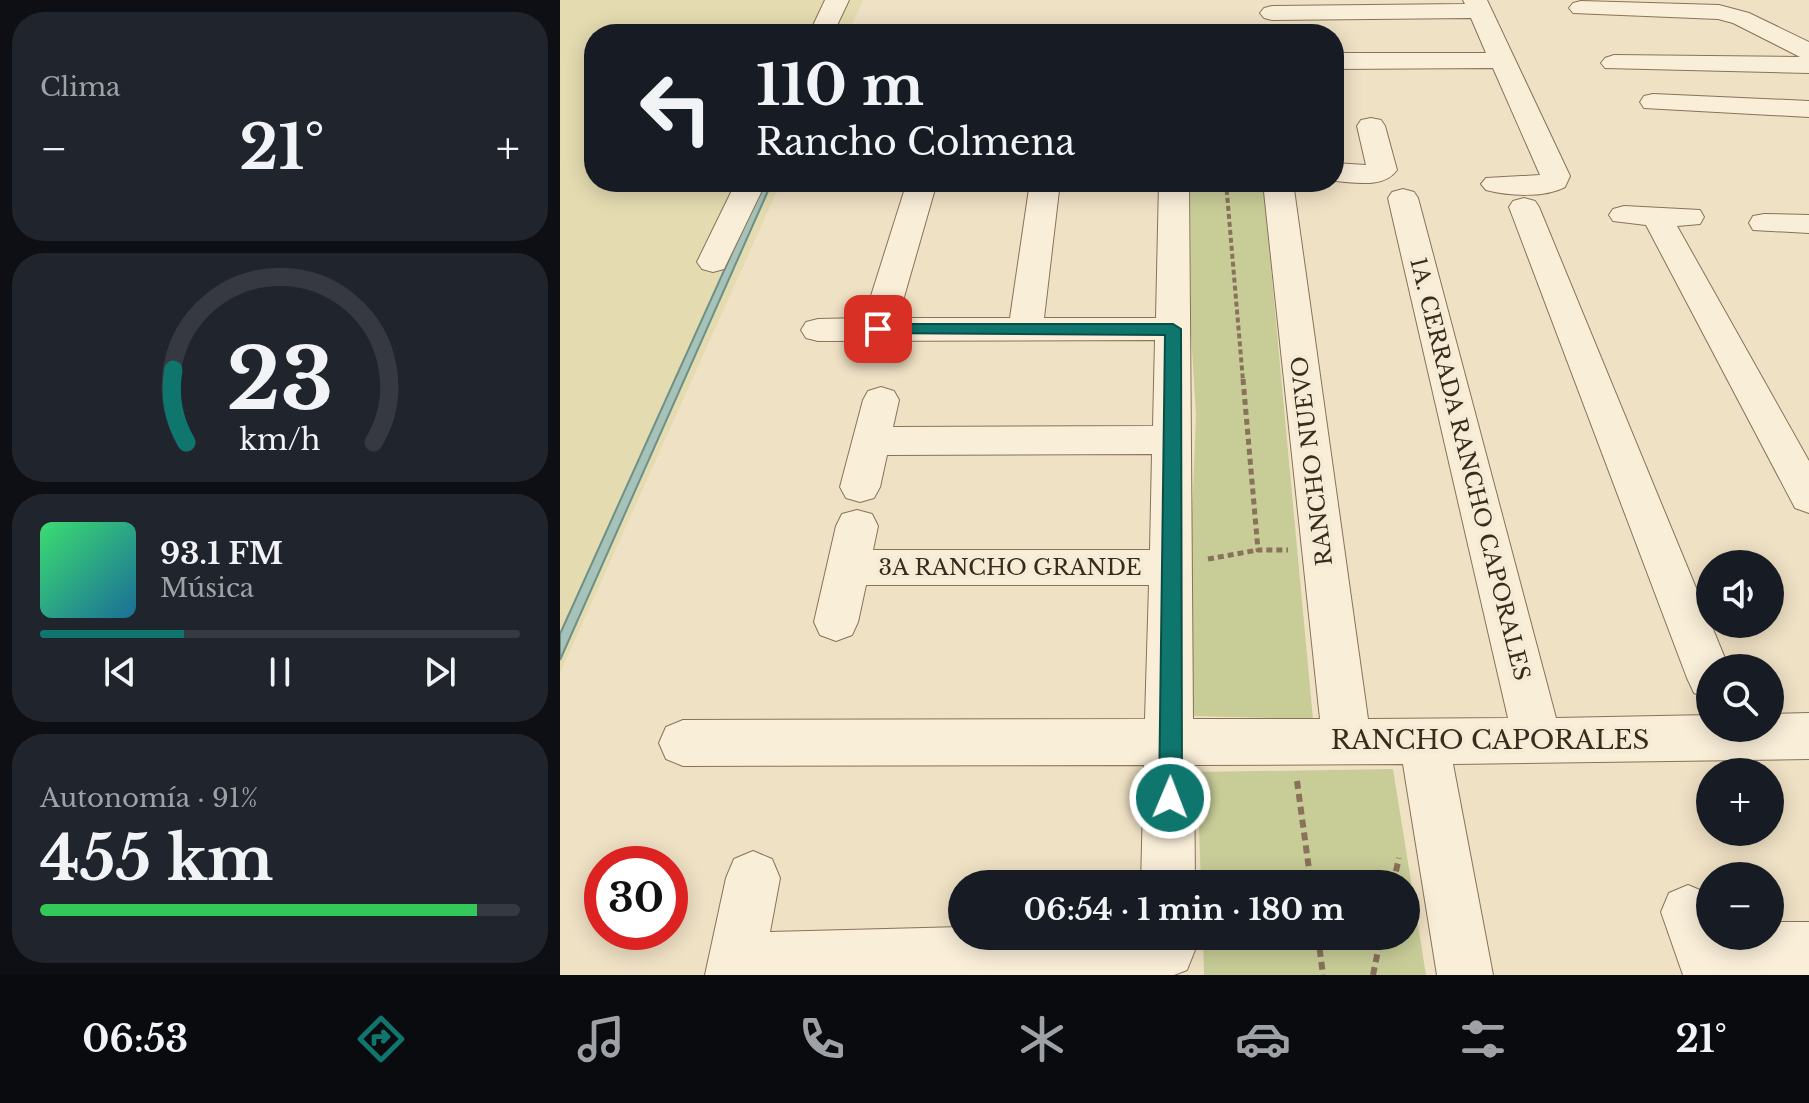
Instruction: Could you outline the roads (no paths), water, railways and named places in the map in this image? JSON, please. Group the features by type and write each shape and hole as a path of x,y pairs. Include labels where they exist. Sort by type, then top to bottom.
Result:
{"street":[{"path":"826,24 837,0"},
{"path":"1271,12 1477,6 1555,181 1519,201 1700,654"},
{"path":"1593,28 1719,12 1741,18 1809,52"},
{"path":"1593,28 1809,65"},
{"path":"1593,28 1628,85"},
{"path":"1344,61 1502,60"},
{"path":"1653,102 1800,109 1809,140"},
{"path":"1344,173 1372,174 1382,170 1371,126"},
{"path":"713,262 746,192"},
{"path":"878,329 919,192"},
{"path":"1025,331 1044,192"},
{"path":"1168,870 1172,740 1174,192"},
{"name":"RANCHO NUEVO","path":"1289,192 1323,550 1347,741"},
{"name":"1A. CERRADA RANCHO CAPORALES","path":"1400,198 1538,741"},
{"path":"1657,216 1809,497"},
{"path":"818,330 1173,329"},
{"name":"3A RANCHO GRANDE","path":"836,622 881,400"},
{"path":"872,441 1172,440"},
{"name":"3A RANCHO GRANDE","path":"848,568 1171,567"},
{"name":"RANCHO CAPORALES","path":"683,743 1538,741 1696,734"},
{"name":"RANCHO CAPORALES","path":"1784,735 1809,736"},
{"path":"1424,741 1465,975"},
{"path":"753,878 735,968 1167,954"},
{"path":"1784,949 1809,950"}],"water":[{"path":"759,192 768,192 560,660 560,634"}]}
